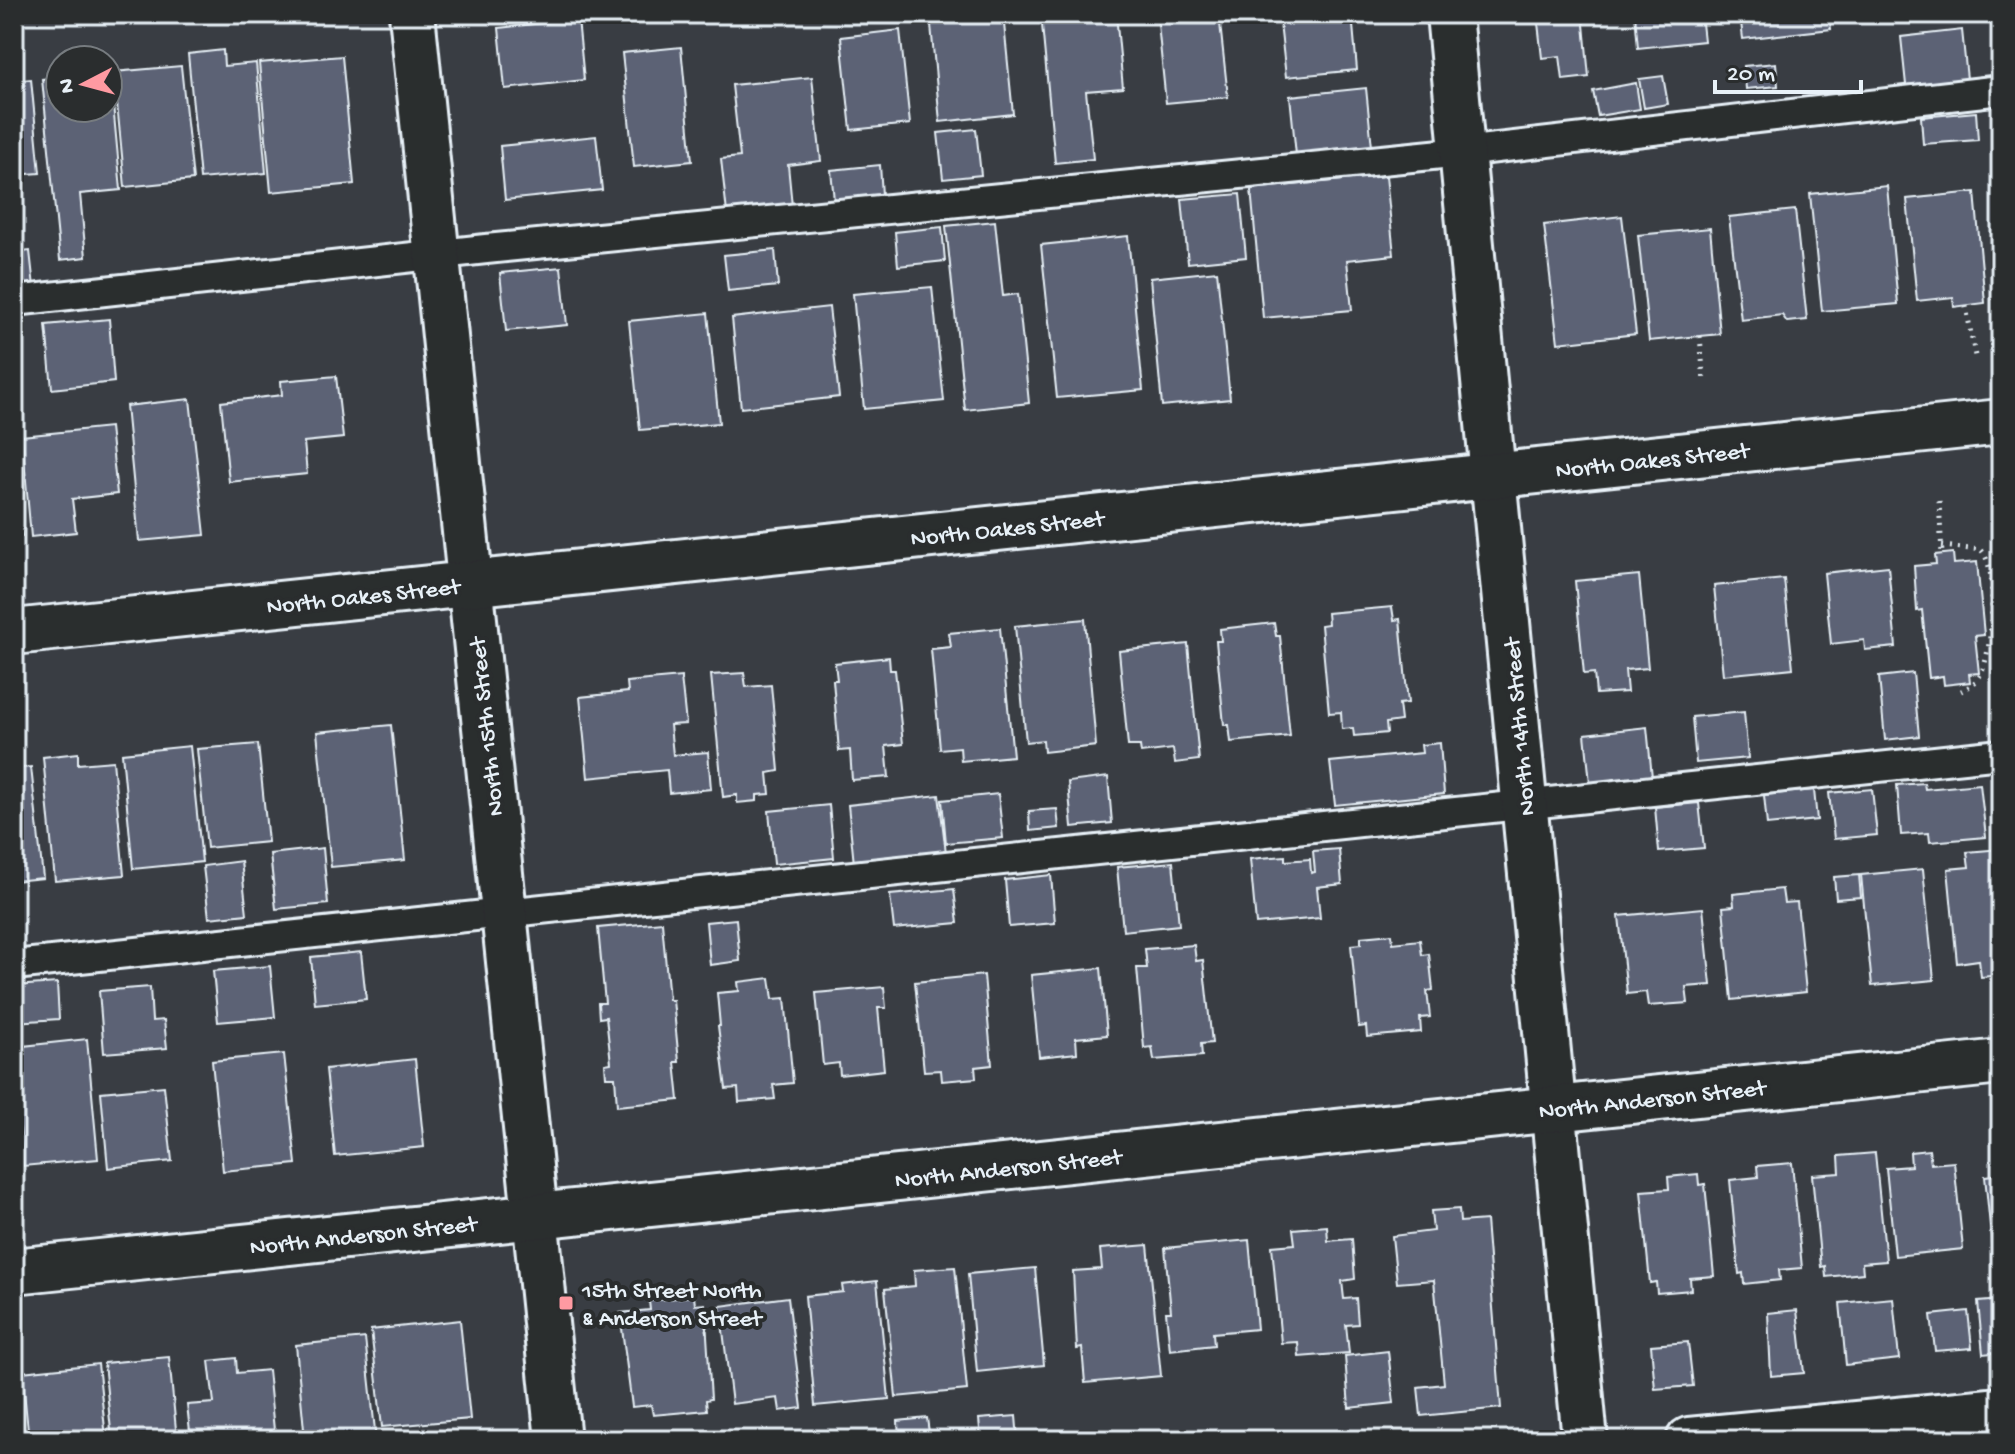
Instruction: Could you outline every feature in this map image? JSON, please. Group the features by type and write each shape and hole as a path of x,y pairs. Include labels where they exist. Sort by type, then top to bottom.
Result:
{"street":[{"name":"North 15th Street","path":"412,14 558,1440"},
{"name":"North 14th Street","path":"1449,14 1585,1440"},
{"name":"North Oakes Street","path":"14,632 2001,422"},
{"name":"North Anderson Street","path":"14,1271 2001,1062"},
{"path":"1704,1439 2001,1410"}],"lane":[{"path":"14,301 437,254 1462,152 2001,90"},
{"path":"14,965 2001,754"}],"path":[{"path":"1966,306 1975,356"},
{"path":"1700,336 1704,382"},
{"path":"1939,501 1942,554"},
{"path":"1942,546 1981,550 1988,558 1992,589 1987,655 1978,679 1961,691"}],"building":[{"path":"930,14 1003,14 1013,114 940,122"},
{"path":"1041,14 1116,14 1123,88 1086,91 1093,159 1055,163"},
{"path":"1157,14 1219,14 1228,97 1166,103"},
{"path":"1279,14 1352,14 1357,70 1286,77"},
{"path":"1537,14 1583,14 1589,77 1563,80 1560,56 1542,58"},
{"path":"1635,14 1701,14 1704,41 1638,48"},
{"path":"1740,14 1829,14 1831,29 1743,39"},
{"path":"578,19 584,80 505,89 499,28"},
{"path":"900,30 910,124 851,130 841,37"},
{"path":"1962,30 1967,79 1906,85 1901,37"},
{"path":"681,47 692,161 634,167 622,53"},
{"path":"223,50 224,66 256,63 266,173 200,179 188,54"},
{"path":"342,56 354,184 271,192 259,63"},
{"path":"1776,63 1778,86 1746,89 1744,66"},
{"path":"181,66 193,180 125,187 119,124 124,124 124,71"},
{"path":"1663,76 1668,104 1644,108 1639,79"},
{"path":"812,77 821,161 788,165 792,206 727,213 721,159 740,157 732,85"},
{"path":"31,79 40,173 14,175 14,81"},
{"path":"1636,83 1640,109 1598,116 1593,91"},
{"path":"1366,88 1372,147 1296,155 1290,96"},
{"path":"1976,112 1978,140 1923,144 1921,117"},
{"path":"46,124 115,124 121,190 80,194 86,257 60,260"},
{"path":"976,129 981,175 943,179 938,133"},
{"path":"596,136 602,190 505,200 500,146"},
{"path":"880,165 882,195 834,200 831,170"},
{"path":"1386,176 1394,255 1347,260 1352,310 1263,318 1251,189"},
{"path":"1887,186 1898,304 1822,311 1810,194"},
{"path":"1975,192 1985,303 1954,307 1953,297 1917,301 1907,199"},
{"path":"1240,194 1246,257 1188,263 1182,199"},
{"path":"1795,210 1807,320 1787,322 1782,315 1741,320 1729,217"},
{"path":"1622,216 1636,334 1558,343 1544,225"},
{"path":"995,221 1003,296 1018,294 1029,403 965,410 946,226"},
{"path":"942,227 945,261 898,266 895,232"},
{"path":"1710,228 1720,334 1649,341 1638,235"},
{"path":"1128,236 1143,390 1057,398 1041,245"},
{"path":"775,250 778,286 728,291 724,255"},
{"path":"30,251 34,287 14,289 14,253"},
{"path":"561,267 567,325 506,331 500,273"},
{"path":"1217,271 1230,399 1162,406 1150,278"},
{"path":"932,287 944,401 864,409 853,294"},
{"path":"829,307 839,397 741,408 732,318"},
{"path":"708,313 719,423 640,430 629,321"},
{"path":"109,319 114,382 52,389 46,325"},
{"path":"336,376 343,438 304,442 307,474 229,482 221,402 282,395 281,381"},
{"path":"190,399 205,535 139,541 126,406"},
{"path":"110,427 117,494 72,499 76,532 31,537 22,436"},
{"path":"14,457 22,536 14,537"},
{"path":"1953,553 1954,564 1977,562 1984,635 1975,636 1979,673 1969,674 1970,682 1944,685 1943,676 1929,678 1922,610 1917,611 1914,566 1936,564 1935,555"},
{"path":"1888,566 1896,647 1865,650 1864,640 1831,644 1824,573"},
{"path":"1639,575 1648,668 1625,670 1627,692 1596,694 1594,673 1584,674 1575,581"},
{"path":"1784,579 1793,668 1723,675 1714,586"},
{"path":"1392,607 1394,620 1400,619 1408,703 1399,704 1401,721 1386,723 1387,733 1354,736 1353,728 1342,729 1341,712 1329,713 1321,625 1328,624 1327,613"},
{"path":"1085,619 1096,746 1044,752 1043,740 1026,742 1015,626"},
{"path":"1274,623 1276,636 1280,636 1290,736 1231,742 1229,725 1224,725 1216,641 1221,641 1220,629"},
{"path":"1000,628 1013,756 961,761 960,747 940,749 931,649 951,647 949,633"},
{"path":"1188,644 1199,760 1175,763 1173,749 1141,753 1140,746 1128,746 1119,651"},
{"path":"889,657 890,670 895,670 903,744 886,746 889,777 852,780 850,750 839,751 833,680 837,680 835,663"},
{"path":"2001,672 2001,705 2000,705 1997,673"},
{"path":"744,673 746,687 771,685 779,771 768,773 770,794 757,795 757,801 737,803 737,795 723,797 711,675"},
{"path":"1913,673 1919,736 1885,740 1879,677"},
{"path":"681,677 686,724 670,725 673,755 708,752 711,789 669,793 667,770 588,778 580,697 628,692 627,682"},
{"path":"1744,712 1748,758 1696,763 1692,717"},
{"path":"391,725 405,860 331,867 317,732"},
{"path":"1647,727 1652,777 1590,783 1585,734"},
{"path":"1440,743 1444,794 1335,805 1330,762 1422,753 1421,745"},
{"path":"258,744 268,842 207,848 197,749"},
{"path":"190,746 202,862 133,869 122,753"},
{"path":"78,753 78,764 113,761 124,875 55,881 43,757"},
{"path":"31,767 43,878 14,881 14,769"},
{"path":"1108,777 1112,823 1072,827 1068,782"},
{"path":"1924,783 1925,789 1980,784 1986,837 1930,842 1929,833 1901,835 1897,785"},
{"path":"1872,789 1877,835 1834,839 1829,793"},
{"path":"1814,790 1817,820 1767,825 1764,795"},
{"path":"998,794 1003,838 946,843 942,800"},
{"path":"939,795 946,853 854,864 848,805"},
{"path":"1699,803 1704,848 1659,852 1655,807"},
{"path":"829,805 834,858 774,864 769,811"},
{"path":"1057,809 1059,828 1030,831 1029,811"},
{"path":"323,848 328,904 276,909 270,854"},
{"path":"1339,849 1342,884 1317,887 1320,918 1256,924 1250,859 1285,856 1285,861 1310,859 1311,873 1315,872 1313,851"},
{"path":"2001,849 2001,975 1981,977 1979,960 1957,963 1948,869 1969,867 1967,852"},
{"path":"241,861 247,914 209,918 203,866"},
{"path":"1173,862 1179,925 1123,931 1117,867"},
{"path":"1923,869 1934,980 1872,986 1861,875"},
{"path":"1051,875 1055,923 1009,927 1005,880"},
{"path":"1859,875 1861,897 1836,899 1834,877"},
{"path":"954,889 958,923 894,929 890,895"},
{"path":"1782,889 1784,903 1797,902 1806,992 1732,1000 1723,907 1734,906 1733,894"},
{"path":"14,894 22,954 14,955"},
{"path":"1703,908 1711,985 1686,987 1688,1003 1648,1006 1646,992 1627,994 1619,916"},
{"path":"736,919 740,961 710,965 706,922"},
{"path":"662,922 669,1000 673,1000 679,1062 675,1062 679,1100 617,1106 615,1077 606,1077 605,1064 611,1063 606,1017 599,1018 598,1003 605,1003 598,928"},
{"path":"1392,934 1393,943 1420,940 1422,955 1429,954 1433,990 1427,991 1430,1017 1420,1018 1421,1032 1367,1037 1366,1026 1359,1027 1351,945 1361,944 1361,937"},
{"path":"1194,945 1196,961 1203,960 1212,1043 1201,1044 1202,1056 1154,1060 1152,1047 1144,1048 1137,968 1147,968 1145,949"},
{"path":"361,952 366,999 315,1004 311,957"},
{"path":"270,966 275,1017 218,1022 213,971"},
{"path":"1101,968 1107,1035 1076,1038 1077,1053 1039,1057 1031,975"},
{"path":"984,975 992,1065 975,1067 976,1078 942,1081 941,1070 924,1071 915,982"},
{"path":"770,978 773,999 785,998 793,1083 773,1085 775,1099 739,1102 738,1088 726,1089 717,993 739,991 738,982"},
{"path":"57,983 59,1019 14,1022 14,986"},
{"path":"150,987 152,1021 164,1020 167,1048 104,1053 99,991"},
{"path":"884,987 886,1008 878,1008 884,1070 840,1075 839,1063 823,1065 816,993"},
{"path":"87,1039 98,1159 23,1166 14,1047"},
{"path":"284,1054 296,1164 223,1171 212,1061"},
{"path":"415,1059 424,1147 335,1156 326,1069"},
{"path":"164,1086 172,1161 108,1168 101,1092"},
{"path":"1929,1150 1931,1164 1954,1162 1963,1249 1895,1256 1886,1168 1911,1166 1910,1152"},
{"path":"1875,1153 1886,1261 1862,1263 1863,1273 1826,1277 1825,1266 1821,1267 1812,1175 1840,1173 1839,1156"},
{"path":"1792,1163 1802,1268 1779,1270 1780,1280 1744,1284 1743,1273 1739,1274 1730,1180 1758,1177 1757,1166"},
{"path":"1698,1174 1699,1185 1705,1184 1714,1276 1690,1278 1691,1290 1657,1293 1656,1282 1650,1283 1641,1191 1669,1189 1668,1177"},
{"path":"2001,1174 2001,1275 1995,1276 1985,1176"},
{"path":"1459,1209 1460,1222 1486,1220 1501,1408 1421,1416 1418,1387 1444,1384 1434,1280 1397,1283 1392,1236 1433,1231 1431,1211"},
{"path":"1327,1226 1328,1241 1352,1239 1355,1279 1342,1281 1344,1299 1356,1298 1358,1324 1346,1325 1349,1353 1299,1357 1298,1342 1281,1343 1272,1246 1295,1244 1293,1229"},
{"path":"1249,1240 1257,1329 1213,1333 1214,1345 1170,1350 1166,1312 1171,1312 1165,1248"},
{"path":"1148,1245 1161,1376 1085,1383 1082,1348 1077,1349 1073,1271 1102,1269 1100,1249"},
{"path":"955,1267 967,1390 896,1397 885,1289 915,1286 914,1270"},
{"path":"1035,1268 1044,1365 977,1372 968,1274"},
{"path":"877,1281 889,1399 815,1406 805,1296 843,1292 842,1285"},
{"path":"694,1296 695,1305 705,1304 711,1399 706,1400 707,1410 653,1415 651,1405 632,1407 620,1313 650,1310 649,1301"},
{"path":"788,1297 802,1408 780,1411 778,1398 732,1404 720,1306"},
{"path":"1893,1298 1899,1359 1846,1365 1840,1303"},
{"path":"2001,1300 2001,1352 1983,1354 1978,1302"},
{"path":"1797,1310 1804,1373 1771,1376 1768,1313"},
{"path":"1968,1311 1972,1348 1935,1351 1931,1315"},
{"path":"460,1320 470,1419 382,1427 371,1330"},
{"path":"365,1338 376,1440 305,1440 296,1345"},
{"path":"1688,1342 1693,1386 1655,1389 1651,1345"},
{"path":"1388,1351 1394,1403 1349,1408 1345,1356"},
{"path":"169,1357 177,1440 112,1440 104,1363"},
{"path":"236,1358 237,1373 268,1370 275,1440 191,1440 187,1405 214,1403 209,1361"},
{"path":"98,1364 106,1438 29,1440 22,1372"},
{"path":"1016,1416 1018,1440 981,1440 979,1419"},
{"path":"927,1418 930,1440 899,1440 898,1421"},
{"path":"723,1436 724,1440 693,1440 693,1439"}],"place":[{"name":"15th Street North & Anderson Street","path":"566,1303"}]}
